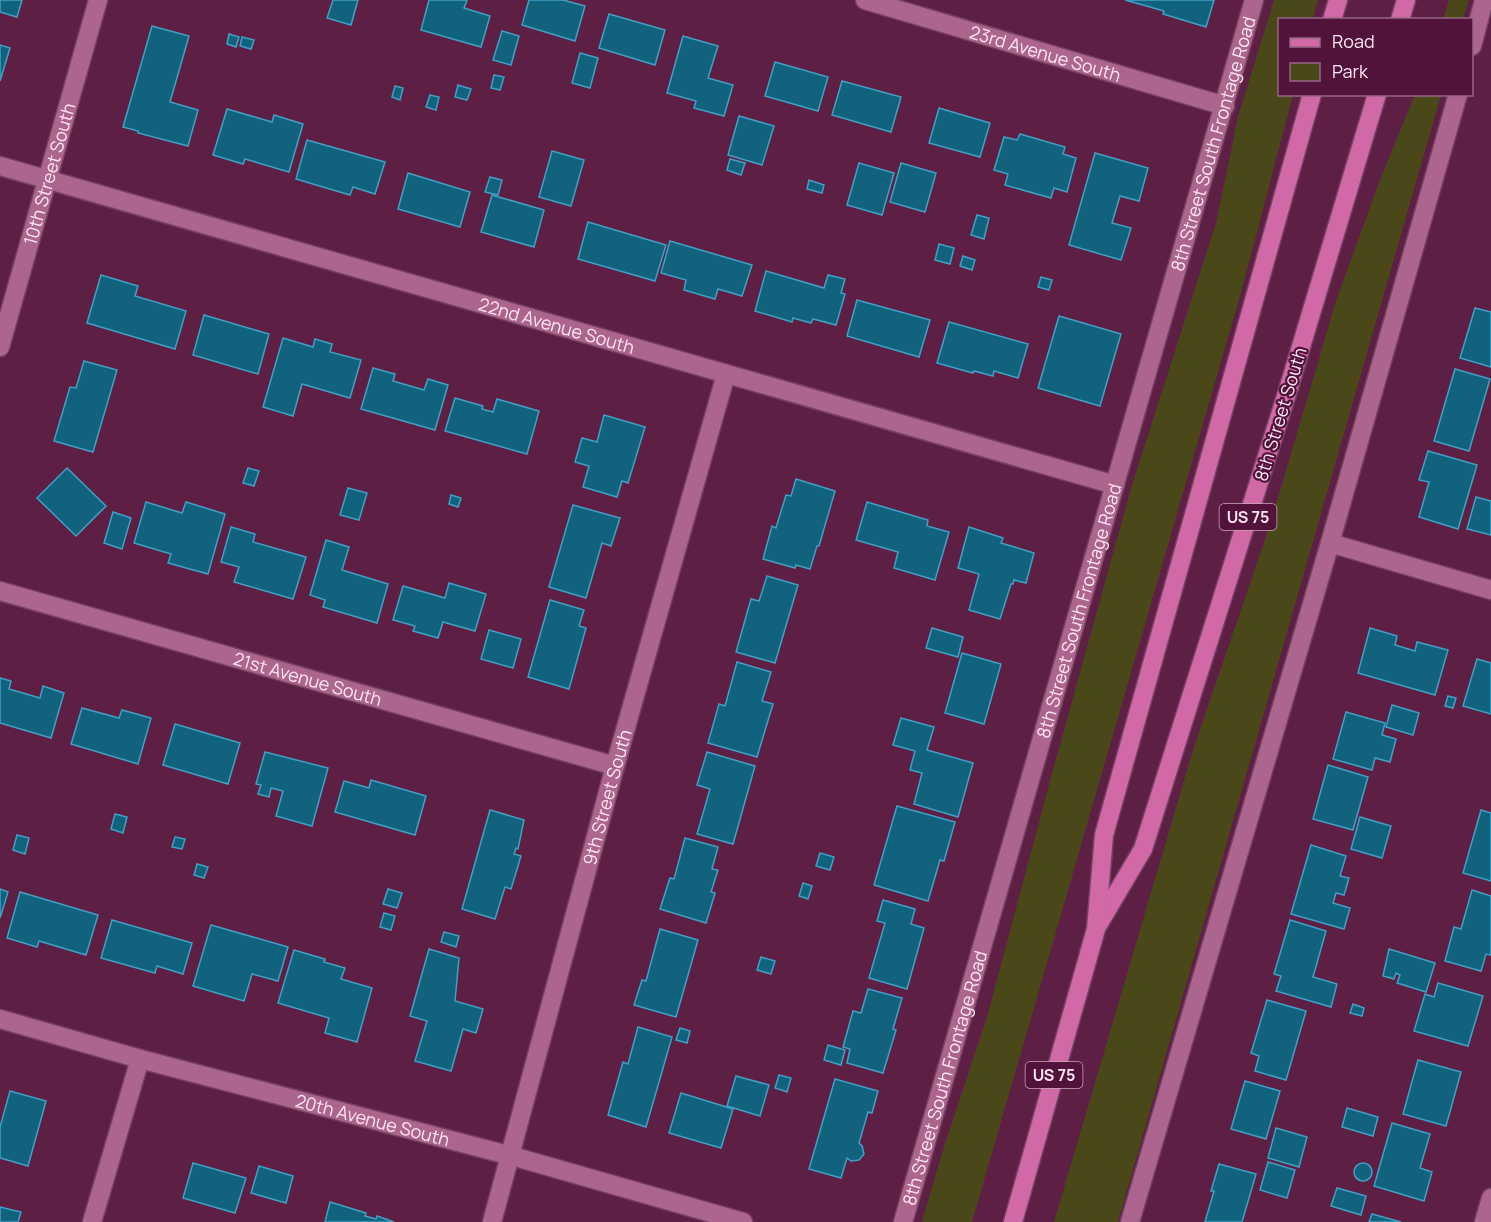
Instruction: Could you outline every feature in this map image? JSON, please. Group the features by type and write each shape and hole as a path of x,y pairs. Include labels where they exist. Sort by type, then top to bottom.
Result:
{"main road":[{"path":"1333,18 1338,0"},
{"path":"1401,18 1406,0"},
{"name":"8th Street South","path":"1013,1222 1096,929 1104,835 1311,96"},
{"name":"8th Street South","path":"1096,929 1143,849 1285,401 1376,96"}],"street":[{"name":"10th Street South","path":"0,347 98,0"},
{"name":"23rd Avenue South","path":"865,0 1225,106"},
{"name":"8th Street South Frontage Road","path":"903,1222 1254,0"},
{"path":"1473,42 1484,0"},
{"path":"1130,1222 1330,543 1457,96"},
{"name":"22nd Avenue South","path":"0,166 1115,485"},
{"name":"9th Street South","path":"492,1222 512,1156 615,766 726,374"},
{"path":"1330,543 1491,590"},
{"name":"21st Avenue South","path":"0,591 615,766"},
{"name":"20th Avenue South","path":"0,1018 140,1059 512,1156 743,1222"},
{"path":"92,1222 140,1059"},
{"path":"1484,1222 1491,1198"}],"green space":[{"path":"1274,0 1318,0 1313,18 1278,18 1278,96 1293,96 1242,289 972,1222 922,1222 987,1017 1132,485 1216,223 1238,117"},
{"path":"1449,0 1469,0 1463,18 1443,18"},
{"path":"1414,96 1441,96 1118,1222 1054,1222 1193,750 1270,525 1336,301 1378,185"}],"building":[{"path":"0,0 22,0 17,17 0,12"},
{"path":"333,0 358,0 351,25 327,18"},
{"path":"429,0 467,0 464,8 490,16 481,47 421,30"},
{"path":"529,0 563,0 585,6 575,41 522,25"},
{"path":"1125,0 1214,0 1206,27 1163,14 1164,11"},
{"path":"609,14 665,30 655,65 599,48"},
{"path":"152,26 189,36 170,102 198,110 188,146 123,127"},
{"path":"502,31 519,36 511,65 493,60"},
{"path":"229,34 239,37 236,47 227,44"},
{"path":"683,36 718,46 708,78 733,85 724,116 694,108 696,101 667,93"},
{"path":"242,37 254,40 251,49 240,46"},
{"path":"0,45 10,48 0,81"},
{"path":"580,53 598,58 590,88 572,83"},
{"path":"775,62 828,77 818,111 765,96"},
{"path":"494,75 504,77 500,90 491,88"},
{"path":"842,81 901,97 891,132 832,115"},
{"path":"458,85 471,89 467,100 455,97"},
{"path":"395,86 403,88 400,100 392,97"},
{"path":"430,95 439,97 436,110 426,107"},
{"path":"939,108 990,123 980,157 929,143"},
{"path":"227,109 272,122 274,115 303,124 289,172 245,159 243,164 213,155"},
{"path":"739,116 774,126 762,165 728,155"},
{"path":"1020,134 1065,147 1063,154 1076,158 1067,192 1054,188 1051,198 1005,185 1008,174 994,170 1004,137 1017,140"},
{"path":"307,140 385,162 375,194 353,187 350,195 296,179"},
{"path":"552,151 584,160 571,206 539,197"},
{"path":"1095,153 1148,168 1139,201 1120,196 1112,223 1131,228 1121,260 1069,245"},
{"path":"730,159 745,163 741,175 727,170"},
{"path":"859,163 894,173 882,215 847,205"},
{"path":"901,163 936,173 925,212 890,202"},
{"path":"408,173 470,192 460,227 398,209"},
{"path":"490,177 502,180 498,195 485,192"},
{"path":"809,180 824,185 822,193 807,189"},
{"path":"492,195 544,210 534,247 481,232"},
{"path":"977,215 989,218 984,239 971,235"},
{"path":"588,222 666,245 655,281 578,259"},
{"path":"670,241 752,265 742,296 718,289 715,299 684,290 686,280 661,273"},
{"path":"939,244 954,248 950,264 935,260"},
{"path":"963,256 975,260 972,270 960,266"},
{"path":"766,271 824,288 828,275 845,279 841,293 845,294 836,325 813,319 811,323 793,318 792,322 755,311"},
{"path":"101,275 138,286 135,296 186,311 175,349 87,323"},
{"path":"1041,277 1052,280 1049,290 1038,287"},
{"path":"857,300 930,320 919,357 847,336"},
{"path":"1475,308 1491,312 1491,367 1460,358"},
{"path":"204,315 269,334 258,374 193,355"},
{"path":"1059,316 1121,334 1100,406 1038,388"},
{"path":"949,322 1028,344 1018,378 994,371 993,376 974,371 973,373 937,363"},
{"path":"283,338 313,347 315,339 332,344 330,352 361,360 350,398 302,384 293,416 263,407"},
{"path":"84,361 117,370 93,452 54,441 70,387 76,388"},
{"path":"373,368 395,374 393,381 424,390 428,379 448,385 435,430 361,409"},
{"path":"1455,369 1490,379 1469,451 1434,441"},
{"path":"455,398 483,406 482,409 493,412 497,399 539,411 527,454 445,431"},
{"path":"604,415 645,427 628,483 622,481 617,497 583,487 589,466 575,462 582,438 597,442"},
{"path":"1428,451 1477,465 1458,529 1419,517 1429,482 1419,480"},
{"path":"67,468 106,506 76,536 37,498"},
{"path":"248,468 259,471 254,486 243,483"},
{"path":"796,479 835,491 810,569 796,565 795,568 763,559 772,526 776,528 786,495 791,496"},
{"path":"348,488 367,493 359,520 340,515"},
{"path":"451,495 461,498 458,507 449,504"},
{"path":"1476,497 1491,501 1491,535 1467,529"},
{"path":"146,502 182,513 186,502 225,514 208,574 168,563 171,554 134,543"},
{"path":"867,502 928,520 927,526 949,532 935,580 894,568 898,552 856,540"},
{"path":"573,505 620,518 611,546 602,543 586,598 549,587"},
{"path":"113,512 131,518 122,549 104,543"},
{"path":"231,527 255,534 253,542 306,557 293,599 234,582 239,567 221,562"},
{"path":"969,527 1003,538 1001,543 1034,553 1026,583 1014,580 1011,584 1000,619 969,610 979,574 958,568"},
{"path":"326,540 349,547 342,570 388,584 377,623 323,607 325,600 310,595"},
{"path":"767,576 798,585 775,663 736,652 751,599 759,601"},
{"path":"449,583 486,594 475,631 443,622 438,638 413,631 415,626 393,620 403,586 445,598"},
{"path":"550,600 584,610 579,626 586,628 569,689 528,677"},
{"path":"932,628 963,637 958,657 926,648"},
{"path":"1370,628 1397,636 1395,645 1415,651 1417,642 1448,650 1435,695 1358,673"},
{"path":"489,630 521,639 513,668 481,659"},
{"path":"962,653 1001,664 984,724 945,713"},
{"path":"1477,659 1491,663 1491,714 1463,706"},
{"path":"737,662 771,672 762,701 773,704 757,757 708,743 719,704 725,706"},
{"path":"0,678 11,681 9,689 40,698 43,686 64,693 51,738 0,723"},
{"path":"1448,696 1456,698 1453,708 1445,706"},
{"path":"1392,705 1419,713 1413,735 1386,727"},
{"path":"82,708 119,718 122,710 151,718 138,764 71,744"},
{"path":"1346,712 1385,723 1382,735 1396,739 1390,762 1375,758 1372,770 1333,759"},
{"path":"901,718 934,727 927,750 973,763 958,817 914,804 922,773 910,770 915,751 893,745"},
{"path":"175,724 240,743 228,784 163,765"},
{"path":"265,752 328,768 312,826 276,816 283,791 271,788 269,797 258,794 261,785 256,784"},
{"path":"707,752 755,766 733,844 697,834 710,789 697,785"},
{"path":"1328,765 1368,777 1353,830 1313,819"},
{"path":"371,780 426,796 415,835 335,812 344,781 369,788"},
{"path":"897,806 955,822 944,861 940,860 928,901 874,885"},
{"path":"490,810 524,820 518,849 516,848 514,854 521,856 511,889 505,887 495,919 462,909"},
{"path":"1481,810 1491,813 1491,881 1463,873"},
{"path":"115,814 127,817 123,833 111,829"},
{"path":"1360,817 1391,826 1382,858 1351,849"},
{"path":"17,835 29,838 25,854 13,850"},
{"path":"175,837 185,839 182,849 172,847"},
{"path":"685,838 718,847 712,869 718,870 711,892 715,893 706,923 660,909 670,878 674,879"},
{"path":"1311,845 1346,856 1340,876 1349,878 1344,895 1336,893 1333,903 1350,908 1344,929 1291,914"},
{"path":"820,853 834,857 830,870 816,866"},
{"path":"197,864 208,867 204,878 194,875"},
{"path":"803,883 812,886 808,899 799,896"},
{"path":"0,889 8,892 0,918"},
{"path":"388,889 402,893 397,908 383,904"},
{"path":"1472,890 1491,896 1491,955 1486,954 1481,971 1445,961 1454,927 1461,929"},
{"path":"20,892 98,915 86,955 39,941 37,947 7,938"},
{"path":"883,900 915,909 911,924 924,928 907,989 869,978 885,923 877,921"},
{"path":"384,913 395,916 391,930 380,927"},
{"path":"112,920 192,943 183,974 157,966 155,973 101,958"},
{"path":"1290,920 1326,931 1313,977 1337,984 1331,1007 1276,991 1281,976 1274,974"},
{"path":"211,925 288,947 278,981 252,974 244,1001 193,986"},
{"path":"660,929 698,940 676,1017 634,1005 642,980 646,981"},
{"path":"444,932 459,936 456,947 441,942"},
{"path":"429,949 459,958 455,1001 483,1009 476,1033 463,1029 451,1071 415,1061 427,1021 410,1016"},
{"path":"1389,949 1435,963 1426,992 1397,983 1400,975 1396,973 1394,979 1383,976"},
{"path":"294,950 325,959 324,962 345,968 341,979 372,988 357,1042 325,1033 329,1018 278,1003"},
{"path":"761,957 775,961 771,974 757,970"},
{"path":"1438,983 1483,996 1468,1046 1414,1031 1425,994 1434,997"},
{"path":"868,989 902,998 893,1029 896,1030 883,1073 847,1063 850,1049 843,1047 853,1011 861,1013"},
{"path":"1267,1000 1306,1011 1286,1080 1255,1071 1259,1056 1251,1053"},
{"path":"1353,1004 1364,1008 1362,1016 1350,1013"},
{"path":"638,1027 672,1037 646,1127 608,1115 623,1062 628,1064"},
{"path":"680,1028 690,1031 687,1043 676,1040"},
{"path":"828,1045 845,1050 841,1065 824,1060"},
{"path":"1418,1060 1461,1072 1446,1126 1403,1114"},
{"path":"779,1075 791,1078 787,1092 775,1088"},
{"path":"736,1076 769,1085 760,1116 727,1106"},
{"path":"835,1079 878,1091 872,1113 868,1112 859,1143 864,1154 859,1160 851,1161 847,1158 841,1178 809,1169"},
{"path":"1245,1081 1280,1091 1266,1139 1231,1129"},
{"path":"10,1091 46,1101 28,1166 0,1158 0,1127"},
{"path":"681,1093 733,1109 721,1148 669,1133"},
{"path":"1347,1108 1378,1117 1373,1136 1342,1127"},
{"path":"1392,1123 1430,1134 1420,1168 1432,1172 1424,1201 1374,1186"},
{"path":"1276,1128 1307,1137 1299,1167 1268,1158"},
{"path":"1268,1162 1295,1170 1287,1198 1260,1190"},
{"path":"193,1163 246,1178 235,1213 183,1198"},
{"path":"1363,1163 1369,1166 1372,1172 1369,1178 1363,1181 1357,1178 1354,1172 1357,1166"},
{"path":"1219,1164 1256,1174 1242,1222 1205,1222"},
{"path":"259,1166 293,1176 286,1203 251,1193"},
{"path":"1337,1188 1366,1196 1361,1215 1331,1206"},
{"path":"330,1202 366,1213 365,1216 376,1219 377,1216 394,1222 325,1222"},
{"path":"0,1207 21,1212 18,1222 0,1222"},
{"path":"1372,1214 1401,1222 1369,1222"}]}
